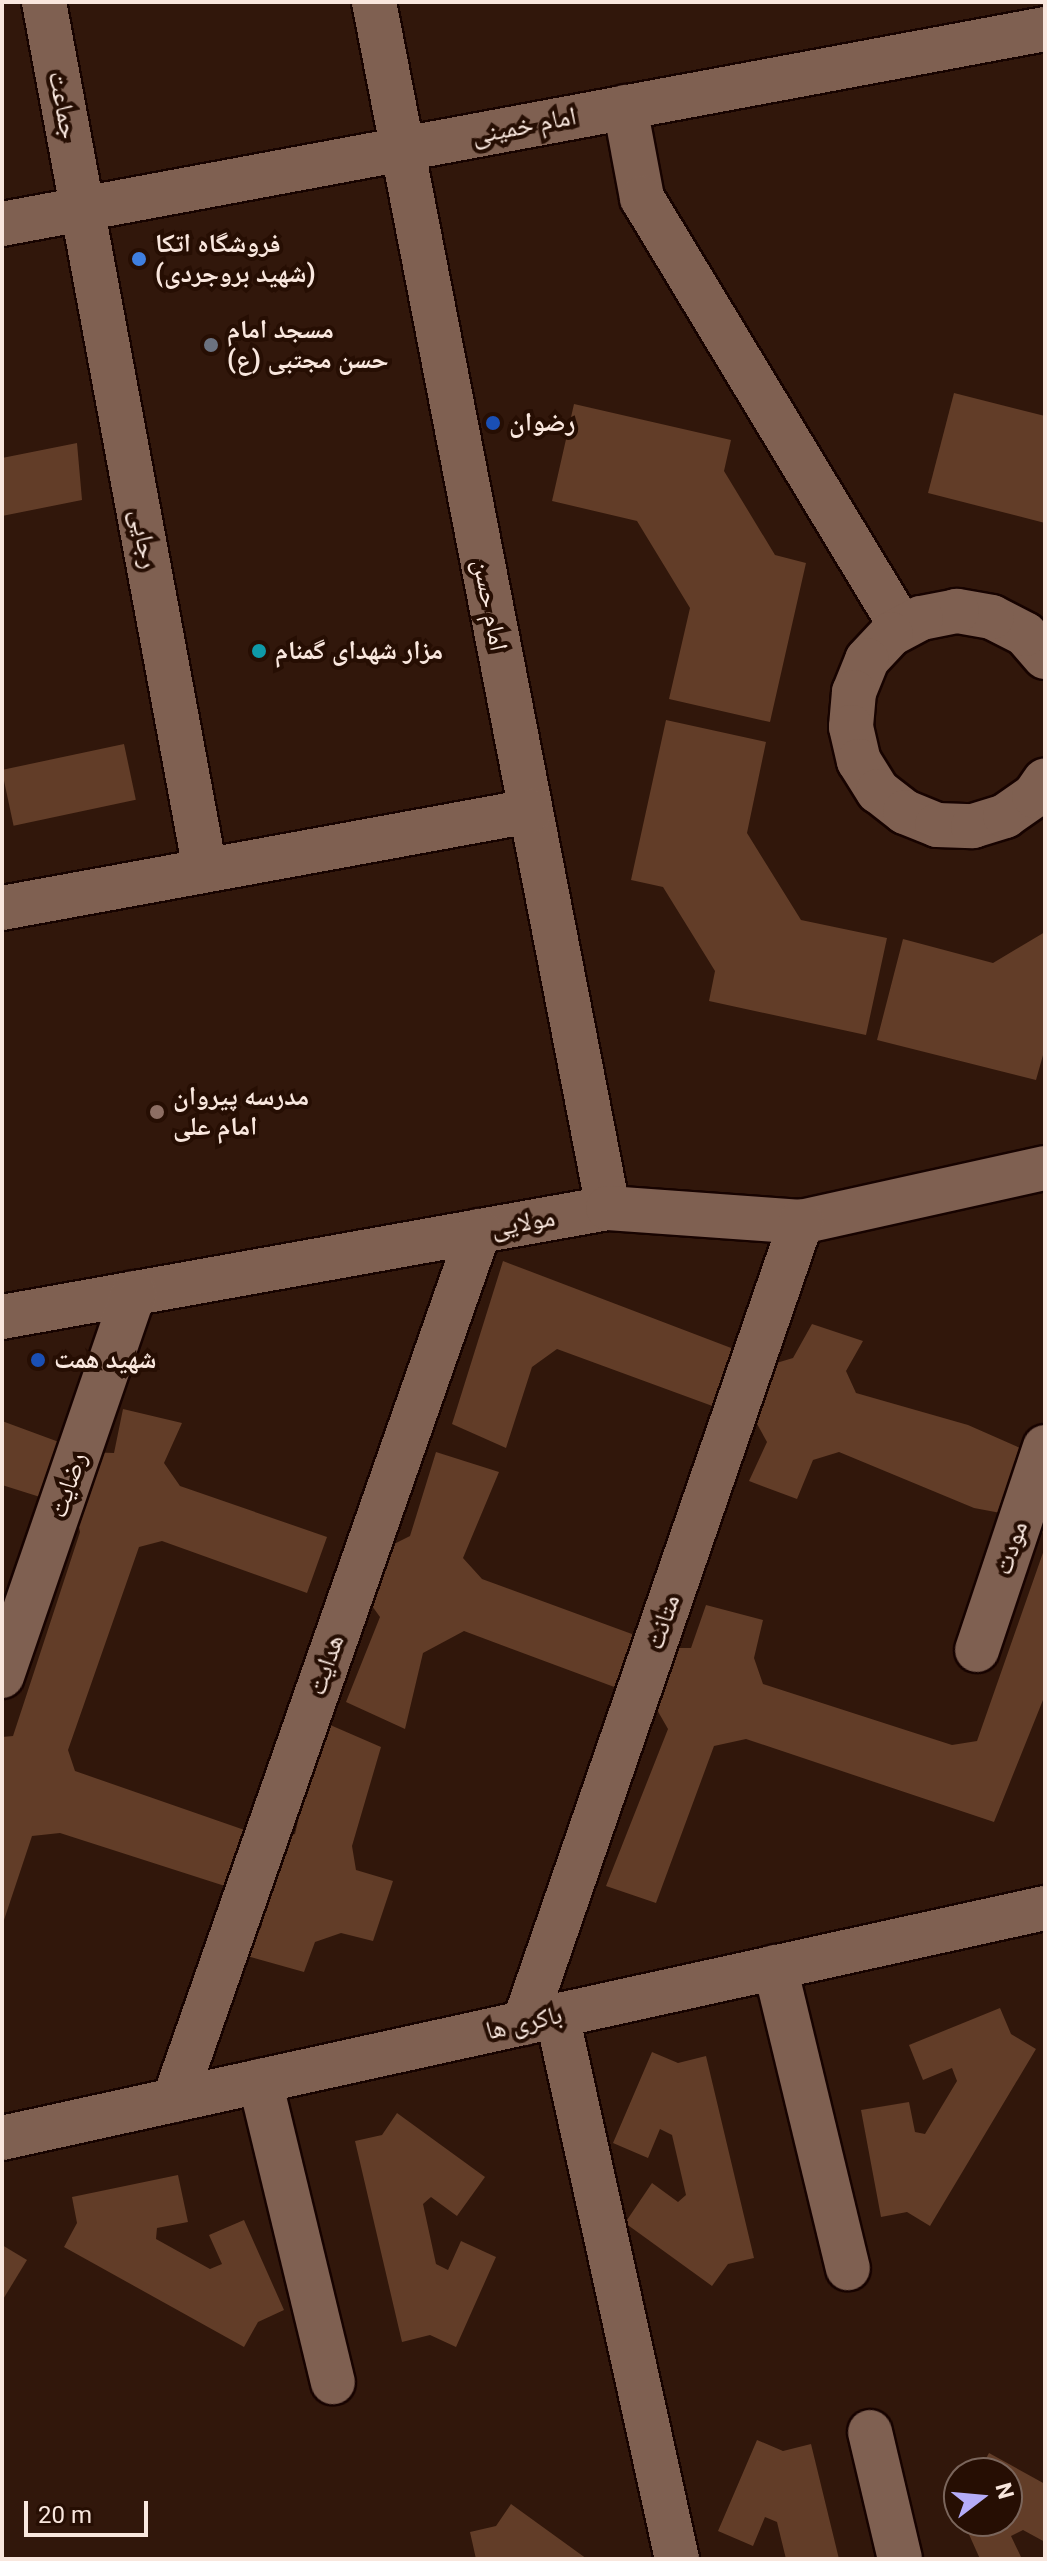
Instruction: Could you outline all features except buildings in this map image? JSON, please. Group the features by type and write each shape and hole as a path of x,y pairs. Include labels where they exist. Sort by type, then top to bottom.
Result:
{"street":[{"name":"جماعت","path":"44,2 83,208"},
{"name":"امام حسن","path":"374,2 608,1208"},
{"name":"امام خمینی","path":"2,224 1045,29"},
{"path":"625,107 642,198 902,628"},
{"name":"رجایی","path":"83,208 205,870"},
{"path":"1045,657 1025,634 992,617 957,611 921,618 891,634 867,660 854,692 851,727 859,761 878,791 905,812 926,821 973,826 1005,816 1034,796 1045,780"},
{"path":"2,908 530,811"},
{"name":"مولايی","path":"2,1317 608,1208 801,1222 1045,1168"},
{"name":"متانت","path":"540,2019 801,1222"},
{"name":"هدایت","path":"174,2100 479,1231"},
{"name":"رضایت","path":"2,1676 134,1293"},
{"name":"مودت","path":"977,1650 1045,1447"},
{"name":"باکری ها","path":"2,2138 1045,1908"},
{"path":"775,1967 848,2268"},
{"path":"540,2019 677,2559"},
{"path":"260,2081 333,2382"},
{"path":"870,2432 900,2559"}],"place":[{"name":"فروشگاه اتکا (شهید بروجردی)","path":"139,259"},
{"name":"مسجد امام حسن مجتبی (ع)","path":"211,345"},
{"name":"رضوان","path":"493,423"},
{"name":"مزار شهدای گمنام","path":"259,651"},
{"name":"مدرسه پیروان امام علی","path":"157,1112"},
{"name":"شهید همت","path":"38,1360"}]}
